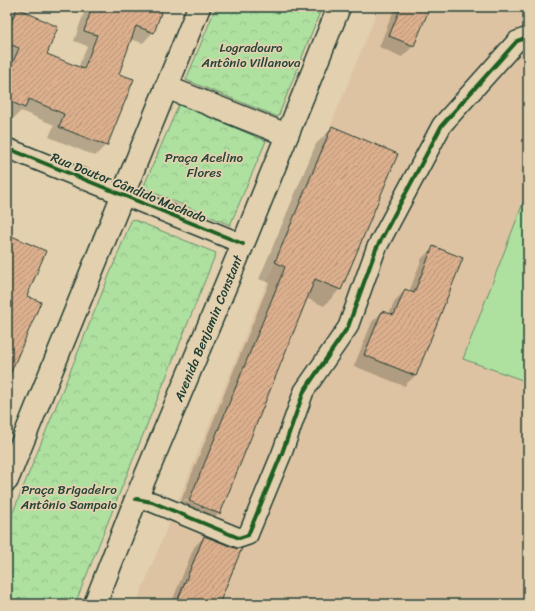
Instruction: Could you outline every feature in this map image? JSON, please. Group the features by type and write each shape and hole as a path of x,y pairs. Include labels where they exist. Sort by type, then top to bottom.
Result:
{"main road":[{"path":"7,480 199,7"},
{"name":"Avenida Benjamin Constant","path":"95,604 136,499 243,244 339,7"},
{"path":"166,87 287,135"}],"street":[{"path":"136,499 152,502 239,538 248,535 282,453 304,391 348,327 376,248 442,125 517,41 528,37"},
{"name":"Rua Doutor Cândido Machado","path":"7,148 243,244"}],"shaded area":[{"path":"379,7 528,7 528,604 136,604"}],"green space":[{"name":"Logradouro Antônio Villanova","path":"216,7 322,7 278,117 186,80"},
{"name":"Praça Acelino Flores","path":"179,104 266,141 230,225 143,188"},
{"path":"528,190 528,382 463,359"},
{"name":"Praça Brigadeiro Antônio Sampaio","path":"132,219 216,253 75,604 7,604 7,527"}],"building":[{"path":"92,7 163,7 154,33 136,26 119,74 134,79 107,146 59,127 64,114 29,99 25,108 7,100 7,76 19,48 7,43 7,32 17,8 58,27 47,54 84,69 97,35 84,31"},
{"path":"401,7 430,7 414,46 389,36"},
{"path":"332,126 398,154 341,290 315,279 220,514 189,501 285,267 275,262"},
{"path":"7,234 46,251 27,296 41,302 8,379"},
{"path":"433,246 463,258 416,376 364,355 382,311 394,315 405,289 414,293"},
{"path":"204,536 235,548 242,548 219,604 176,604"}],"cycle path":[{"path":"136,499 152,502 239,538 248,535 282,453 304,391 348,327 376,249 442,125 517,41 528,37"},
{"path":"7,148 243,244"}]}
